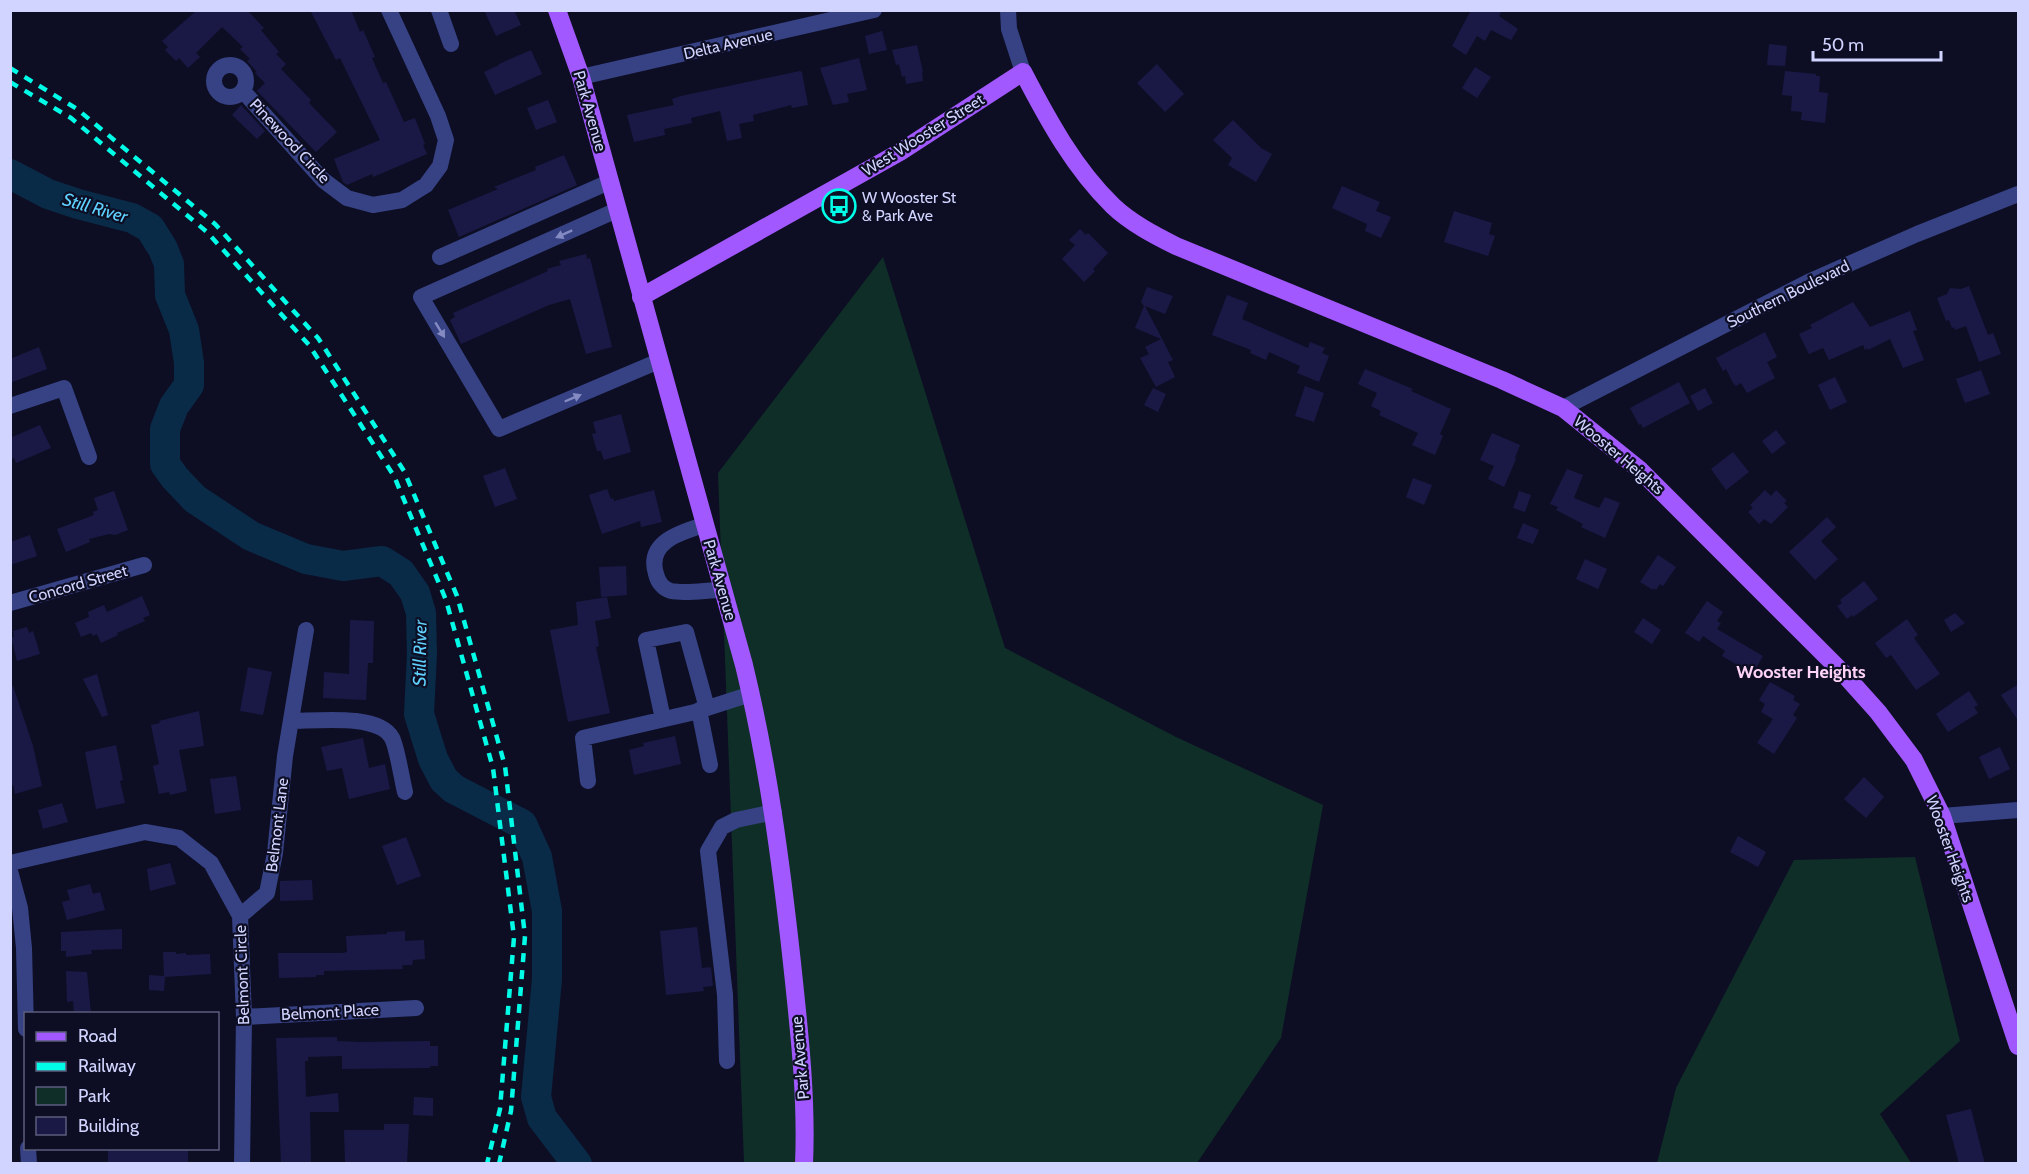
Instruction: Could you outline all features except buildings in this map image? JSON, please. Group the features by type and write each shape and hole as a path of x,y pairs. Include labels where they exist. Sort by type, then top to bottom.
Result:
{"main road":[{"name":"Park Avenue","path":"557,10 581,77 759,728 780,854 801,1063 804,1164"},
{"name":"West Wooster Street","path":"641,297 900,152 1023,72"},
{"name":"Wooster Heights","path":"1023,72 1053,129 1082,171 1114,207 1145,230 1176,246 1502,380 1563,408 1640,470 1843,673 1878,712 1914,760 1942,816 2019,1046"}],"street":[{"name":"Pinewood Circle","path":"243,91 323,180 347,198 374,205 402,200 426,185 440,166 446,140 438,116 389,10"},
{"path":"439,10 451,44"},
{"name":"Delta Avenue","path":"581,77 840,14 874,10"},
{"path":"1008,10 1009,29 1023,72"},
{"path":"440,257 609,182"},
{"name":"Southern Boulevard","path":"1563,408 1808,282 1917,234 2019,194"},
{"path":"617,210 421,297 499,429 659,361"},
{"path":"10,406 64,388 89,457"},
{"path":"704,525 671,537 658,548 654,562 655,573 664,588 672,591 723,590"},
{"name":"Concord Street","path":"10,603 144,565"},
{"name":"Belmont Lane","path":"240,916 267,893 275,853 285,756 306,630"},
{"path":"663,719 646,640 686,632 703,709 710,765"},
{"path":"588,781 583,738 703,709 751,694"},
{"path":"291,721 365,721 379,726 392,737 405,792"},
{"path":"1942,816 2019,810"},
{"path":"727,1061 724,995 708,851 722,827 736,820 774,812"},
{"name":"Belmont Circle","path":"10,863 145,832 179,838 211,863 240,916 244,1017 242,1164"},
{"path":"10,870 20,908 25,1012"},
{"name":"Belmont Place","path":"244,1017 417,1008"}],"green space":[{"path":"883,257 1005,648 1176,737 1323,805 1281,1038 1197,1163 744,1163 718,473"},
{"path":"1915,857 1960,1041 1880,1114 1911,1163 1657,1163 1676,1088 1794,860"}],"waterway":[{"name":"Still River","path":"10,174 48,194 132,218 150,228 163,249 169,264 170,295 184,330 189,363 189,385 174,406 165,429 165,464 195,499 251,536 306,559 343,566 382,561 401,573 415,593 421,613 422,654 419,714 433,759 444,780 454,789 522,824 537,857 547,911 547,979 536,1097 542,1118 577,1164"}],"railway":[{"path":"10,68 77,109 215,224 318,338 404,471 457,596 505,766 525,936 511,1111 499,1164"},
{"path":"10,82 71,118 207,232 309,345 394,476 446,600 493,768 514,937 500,1109 487,1164"}],"place":[{"name":"W Wooster St & Park Ave","path":"839,206"}],"district":[{"name":"Wooster Heights","path":"1801,672"}]}
